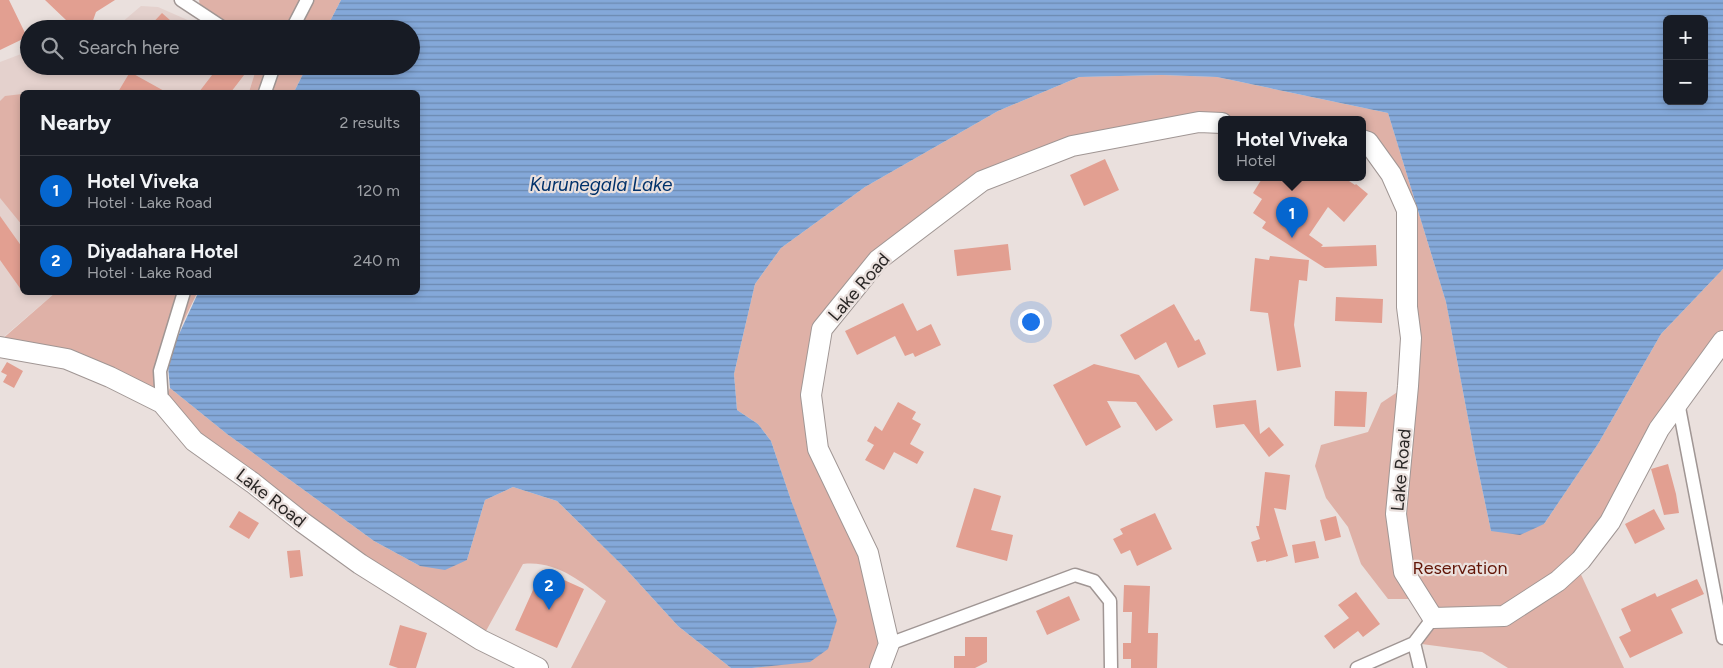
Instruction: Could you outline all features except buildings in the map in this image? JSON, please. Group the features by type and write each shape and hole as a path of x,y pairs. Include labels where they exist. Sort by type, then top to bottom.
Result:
{"main road":[{"name":"Lake Road","path":"889,644 868,553 818,450 811,395 822,329 878,260 982,181 1072,146 1199,122 1218,123"},
{"name":"Lake Road","path":"1366,141 1392,174 1407,210 1408,307 1411,338 1396,514 1404,572 1433,618"},
{"path":"1433,618 1504,616 1558,581 1581,560 1610,522 1659,429 1723,341"},
{"name":"Lake Road","path":"0,347 67,359 110,377 162,403 194,442 253,483 302,522 360,564 481,640 538,668"},
{"path":"880,668 889,644"}],"street":[{"path":"180,0 210,20"},
{"path":"297,20 307,0"},
{"path":"266,90 271,75"},
{"path":"162,403 160,371 183,295"},
{"path":"1678,402 1723,638"},
{"path":"889,644 1075,575 1094,581 1110,601 1111,668"},
{"path":"1357,668 1414,643 1433,618"},
{"path":"1414,643 1420,668"}],"shaded area":[{"path":"141,6 158,7 188,20 125,20"},
{"path":"20,54 20,75 254,75 250,90 20,90 20,295 53,295 0,340 0,62"}],"green space":[{"path":"199,0 341,0 331,20 218,20 201,12"},
{"path":"254,75 302,75 295,90 250,90"},
{"name":"Reservation","path":"1162,75 1217,77 1388,113 1446,302 1491,531 1544,524 1598,444 1661,334 1723,269 1723,341 1578,568 1624,668 1508,668 1482,652 1414,643 1433,618 1418,599 1388,599 1361,564 1348,527 1326,498 1315,466 1321,445 1368,432 1381,403 1408,385 1407,210 1366,146 1366,116 1218,116 1218,120 1072,146 982,181 877,260 822,329 818,449 868,553 889,644 880,668 752,668 811,661 792,503 771,441 758,424 737,410 734,374 755,284 781,248 865,187 998,111 1079,77"},
{"path":"20,94 20,223 0,198 0,101 5,96"},
{"path":"53,295 196,295 160,371 163,402 170,388 227,434 374,541 420,566 467,560 485,500 513,487 557,501 625,568 678,626 731,668 571,668 606,601 578,580 547,565 523,564 481,640 360,564 162,403 0,341"}],"water":[{"name":"Kurunegala Lake","path":"341,0 1723,0 1723,269 1661,334 1598,444 1544,524 1520,535 1491,531 1446,302 1388,113 1217,77 1162,75 1079,77 998,111 865,187 781,248 755,284 734,374 737,410 758,424 771,441 792,503 837,620 828,649 810,662 752,668 731,668 678,626 625,568 557,501 513,487 485,500 467,560 445,570 420,566 374,541 227,434 170,388 168,366 174,345 197,295 420,295 420,90 295,90 302,75 420,75 420,20 331,20"}],"place":[{"name":"Hotel Viveka","path":"1292,238"},
{"name":"Diyadahara Hotel","path":"549,610"}]}
